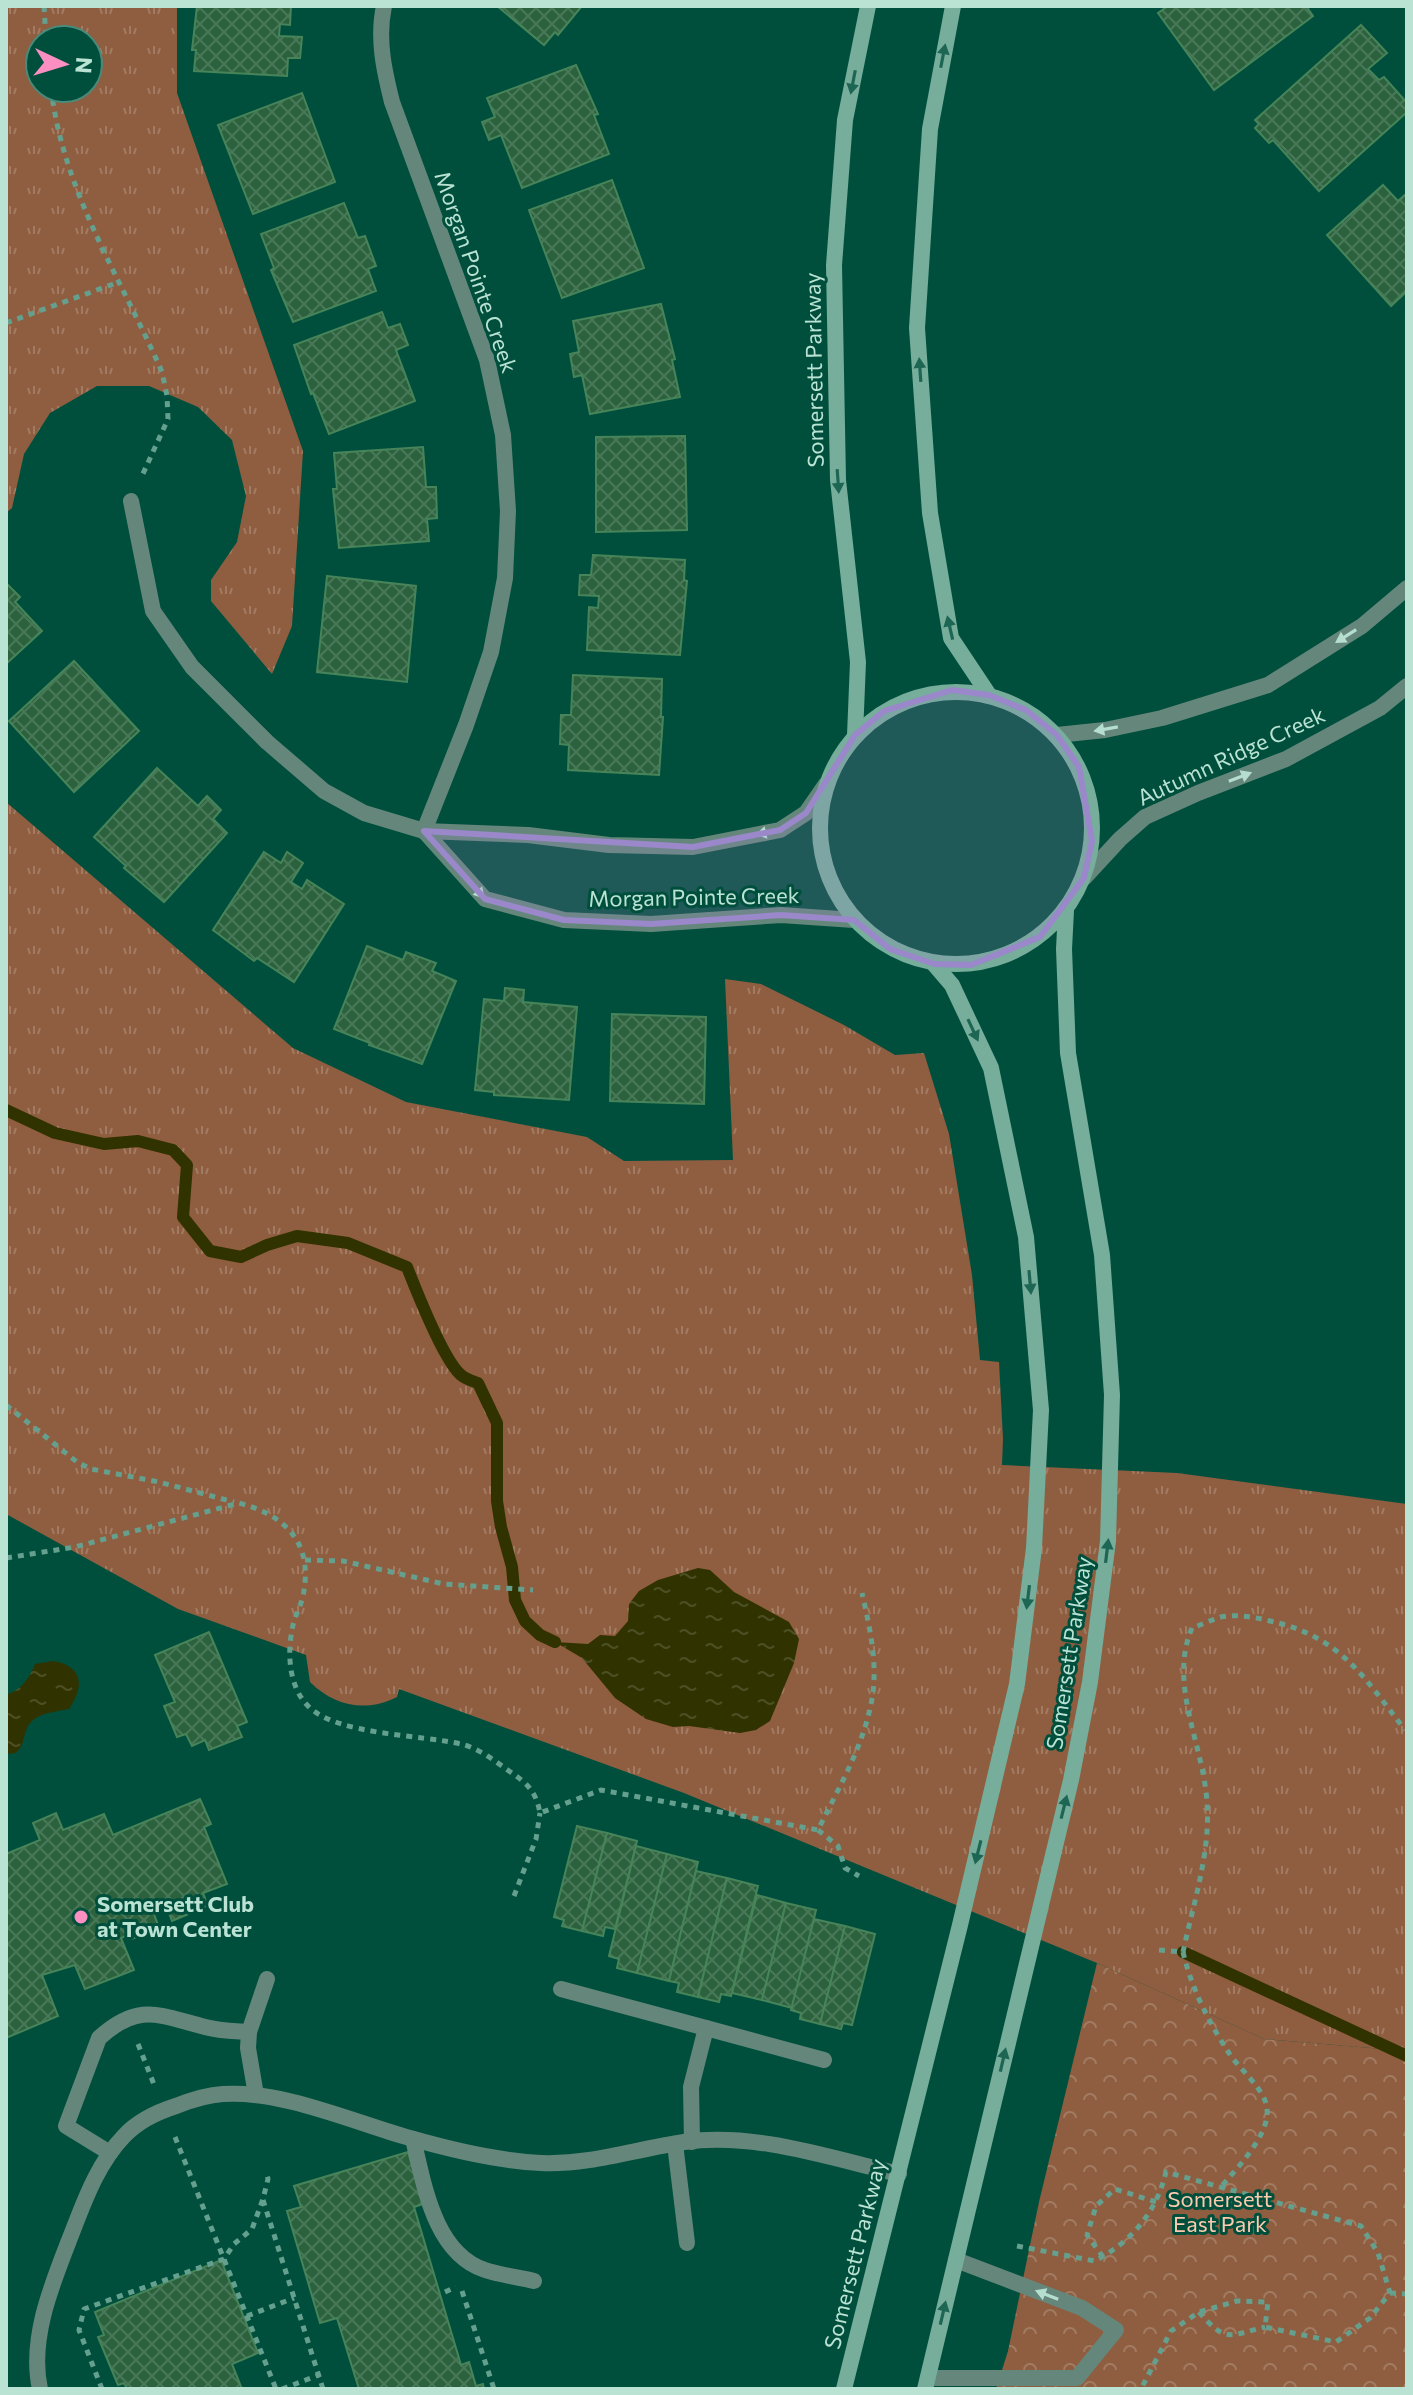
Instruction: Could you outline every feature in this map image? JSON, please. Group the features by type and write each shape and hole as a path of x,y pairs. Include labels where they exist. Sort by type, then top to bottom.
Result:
{"main road":[{"name":"Somersett Parkway","path":"855,735 858,662 838,480 834,265 845,120 868,6"},
{"path":"953,6 930,129 917,328 930,513 951,638 989,695"},
{"path":"952,690 989,695 1026,710 1057,735 1079,767 1090,803 1092,841 1084,878 1066,910 1040,937 1007,955 971,965 934,964 890,949 854,920 834,891 822,856 819,820 826,784 838,758 855,735 884,711 917,697 952,690"},
{"name":"Somersett Parkway","path":"926,2384 1071,1780 1090,1682 1108,1541 1111,1379 1102,1255 1068,1053 1064,979 1066,910"},
{"name":"Somersett Parkway","path":"844,2389 1017,1684 1034,1548 1041,1410 1026,1237 991,1068 952,985 934,964"}],"street":[{"name":"Morgan Pointe Creek","path":"384,6 381,21 382,65 392,102 487,360 503,435 508,511 505,578 491,652 424,831 485,899 564,920 651,924 781,915 854,920"},
{"path":"131,501 153,611 192,667 267,742 324,791 364,813 424,831 528,835 609,845 693,847 780,830 806,813 826,784"},
{"path":"1057,735 1105,730 1162,718 1268,685 1362,626 1407,588"},
{"name":"Autumn Ridge Creek","path":"1084,878 1145,817 1286,759 1380,708 1407,686"},
{"path":"256,2095 248,2048 249,2032 267,1979"},
{"path":"561,1989 824,2060"},
{"path":"110,2153 66,2126 99,2038 127,2017 162,2014 222,2031 249,2032"},
{"path":"687,2243 683,2143 691,2087 706,2028"},
{"path":"40,2389 39,2345 45,2311 90,2187 110,2153 141,2121 197,2098 223,2094 256,2095 413,2139 485,2156 541,2163 593,2161 683,2143 738,2141 899,2174"},
{"path":"413,2139 428,2199 451,2248 482,2269 534,2281"},
{"path":"926,2384 1077,2378 1116,2330 1082,2308 956,2260"}],"path":[{"path":"53,104 70,171 93,232 162,372 167,396 168,419 131,501"},
{"path":"6,323 119,282"},
{"path":"6,1405 77,1462 91,1469 159,1482 261,1509 283,1522 305,1560 304,1591 293,1626 289,1655 295,1683 308,1706 329,1721 430,1741 463,1744 491,1758 530,1785 540,1813 536,1839 514,1896"},
{"path":"6,1558 75,1547 239,1503"},
{"path":"305,1560 343,1561 444,1584 533,1590"},
{"path":"818,1830 859,1743 872,1702 872,1636 862,1593"},
{"path":"1220,2188 1263,2132 1268,2109 1256,2086 1214,2030 1188,1976 1183,1952 1201,1875 1207,1829 1206,1792 1183,1674 1184,1649 1192,1628 1221,1617 1247,1616 1307,1631 1329,1644 1352,1664 1405,1730"},
{"path":"540,1813 601,1790 818,1830 838,1846 845,1868 859,1876"},
{"path":"1159,1950 1183,1952"},
{"path":"102,2389 79,2330 84,2309 224,2259 234,2244 252,2229 268,2179 266,2172"},
{"path":"1017,2246 1095,2261 1134,2235 1156,2202 1166,2172 1361,2226 1378,2253 1390,2293"},
{"path":"1103,2257 1087,2235 1096,2206 1115,2189 1156,2202"},
{"path":"263,2199 323,2389"},
{"path":"224,2259 279,2389 319,2375"},
{"path":"445,2292 460,2285 494,2389"},
{"path":"1390,2293 1407,2294"},
{"path":"1199,2312 1215,2331 1227,2336 1265,2327 1336,2342 1370,2318 1390,2293"},
{"path":"247,2316 294,2298"},
{"path":"1141,2389 1171,2331 1199,2312 1237,2301 1268,2302 1265,2327"}],"highlighted area":[{"path":"952,690 989,695 1026,710 1057,735 1079,767 1092,841 1084,878 1040,937 971,965 934,964 890,949 854,920 781,915 651,924 564,920 485,899 424,831 693,847 780,830 806,813 855,735 884,711"}],"green space":[{"path":"6,6 177,6 177,93 303,451 292,626 272,674 211,601 211,580 237,542 246,496 232,440 198,407 149,386 97,386 50,413 24,454 12,508 6,513"},
{"path":"6,802 293,1048 406,1102 587,1137 624,1161 733,1160 725,979 761,984 844,1025 895,1055 924,1053 949,1134 972,1275 980,1360 999,1362 1002,1465 1177,1473 1407,1504 1407,2051 1264,2039 1097,1963 684,1793 399,1689 397,1697 374,1705 340,1702 310,1682 306,1655 178,1609 6,1514"},
{"name":"Somersett East Park","path":"1097,1963 1264,2039 1407,2051 1407,2389 996,2389 1008,2351 1039,2202"}],"water":[{"path":"698,1568 710,1570 734,1592 789,1622 799,1639 794,1663 770,1721 756,1730 740,1733 689,1726 673,1727 646,1719 615,1698 582,1658 555,1642 588,1644 600,1635 615,1636 628,1621 629,1604 639,1591 658,1580"},
{"path":"53,1661 75,1672 79,1685 74,1701 69,1709 34,1719 19,1750 6,1754 6,1695 24,1683 35,1664"}],"building":[{"path":"197,6 291,6 290,25 280,24 279,36 302,37 300,58 288,58 287,76 194,71 196,50 192,50"},
{"path":"497,6 582,6 558,35 555,32 544,45"},
{"path":"1168,6 1306,6 1313,16 1214,90 1158,13"},
{"path":"1361,25 1387,53 1368,69 1379,80 1384,77 1407,103 1407,112 1319,191 1273,140 1269,143 1255,128 1259,124 1255,120"},
{"path":"576,65 598,114 594,115 609,154 522,188 501,135 489,140 482,122 495,117 487,98"},
{"path":"302,93 335,182 253,214 218,125"},
{"path":"612,180 644,268 562,298 529,210"},
{"path":"1383,185 1398,201 1407,193 1407,291 1391,306 1327,235"},
{"path":"344,203 358,238 365,236 376,266 368,269 376,291 293,322 271,270 274,268 261,234"},
{"path":"661,304 675,359 672,360 680,397 590,414 582,375 574,377 570,354 579,352 573,321"},
{"path":"382,312 388,328 400,324 408,345 396,350 415,401 329,434 294,345"},
{"path":"685,436 687,530 596,532 596,437"},
{"path":"423,447 426,487 436,487 437,518 427,519 429,541 339,548 333,489 337,489 334,453"},
{"path":"593,555 685,560 684,580 687,581 680,655 587,650 589,607 598,608 599,596 579,595 580,575 591,575"},
{"path":"327,576 416,586 407,682 317,672"},
{"path":"6,583 20,597 15,602 42,631 6,664"},
{"path":"74,661 139,731 74,792 9,721"},
{"path":"573,675 662,679 659,775 568,770 569,745 560,744 561,715 571,715"},
{"path":"157,768 198,806 207,796 221,810 213,819 227,833 164,902 94,837"},
{"path":"264,852 281,863 287,852 303,863 291,882 302,889 307,880 344,904 294,982 257,958 254,961 213,930"},
{"path":"367,946 403,960 406,952 436,963 432,971 456,981 422,1064 334,1029"},
{"path":"505,988 524,990 523,1002 577,1007 569,1100 494,1095 494,1092 475,1090 484,999 504,1001"},
{"path":"612,1014 706,1017 704,1104 610,1101"},
{"path":"209,1632 247,1722 237,1726 242,1737 209,1750 205,1740 192,1746 186,1734 177,1737 164,1706 175,1702 155,1655"},
{"name":"Somersett Club at Town Center","path":"200,1799 211,1824 204,1827 227,1884 203,1893 208,1906 172,1921 167,1908 154,1914 159,1928 132,1939 130,1934 121,1938 134,1970 85,1989 75,1965 42,1975 58,2016 6,2038 6,1854 40,1840 33,1823 56,1813 63,1830 104,1814 113,1835"},
{"path":"577,1826 607,1833 582,1931 562,1926 564,1920 554,1917"},
{"path":"607,1833 637,1841 615,1929 605,1927 603,1936 582,1931"},
{"path":"636,1846 667,1854 637,1973 617,1968 619,1959 609,1956"},
{"path":"667,1854 698,1862 669,1981 637,1973"},
{"path":"696,1871 727,1878 698,1997 677,1992 679,1983 669,1981"},
{"path":"727,1878 758,1886 731,1996 721,1994 719,2002 698,1997"},
{"path":"757,1895 786,1903 762,2000 732,1993"},
{"path":"786,1903 816,1910 792,2008 762,2000"},
{"path":"814,1919 845,1926 820,2024 800,2019 801,2013 791,2010"},
{"path":"845,1926 875,1934 852,2025 843,2023 841,2029 820,2024"},
{"path":"408,2152 423,2204 414,2207 461,2365 469,2362 476,2386 483,2384 484,2389 359,2389 337,2318 320,2323 287,2211 301,2207 294,2186"},
{"path":"221,2260 258,2353 232,2364 242,2389 127,2389 124,2383 118,2385 98,2337 104,2335 95,2312"}],"waterway":[{"path":"6,1110 55,1133 104,1144 138,1141 173,1150 187,1165 183,1217 210,1251 241,1257 297,1236 348,1243 407,1267 447,1355 461,1375 478,1383 497,1423 497,1501 512,1567 515,1600 525,1621 540,1635 555,1642"},
{"path":"1183,1952 1407,2056"}],"place":[{"name":"Somersett Club at Town Center","path":"81,1917"}]}
